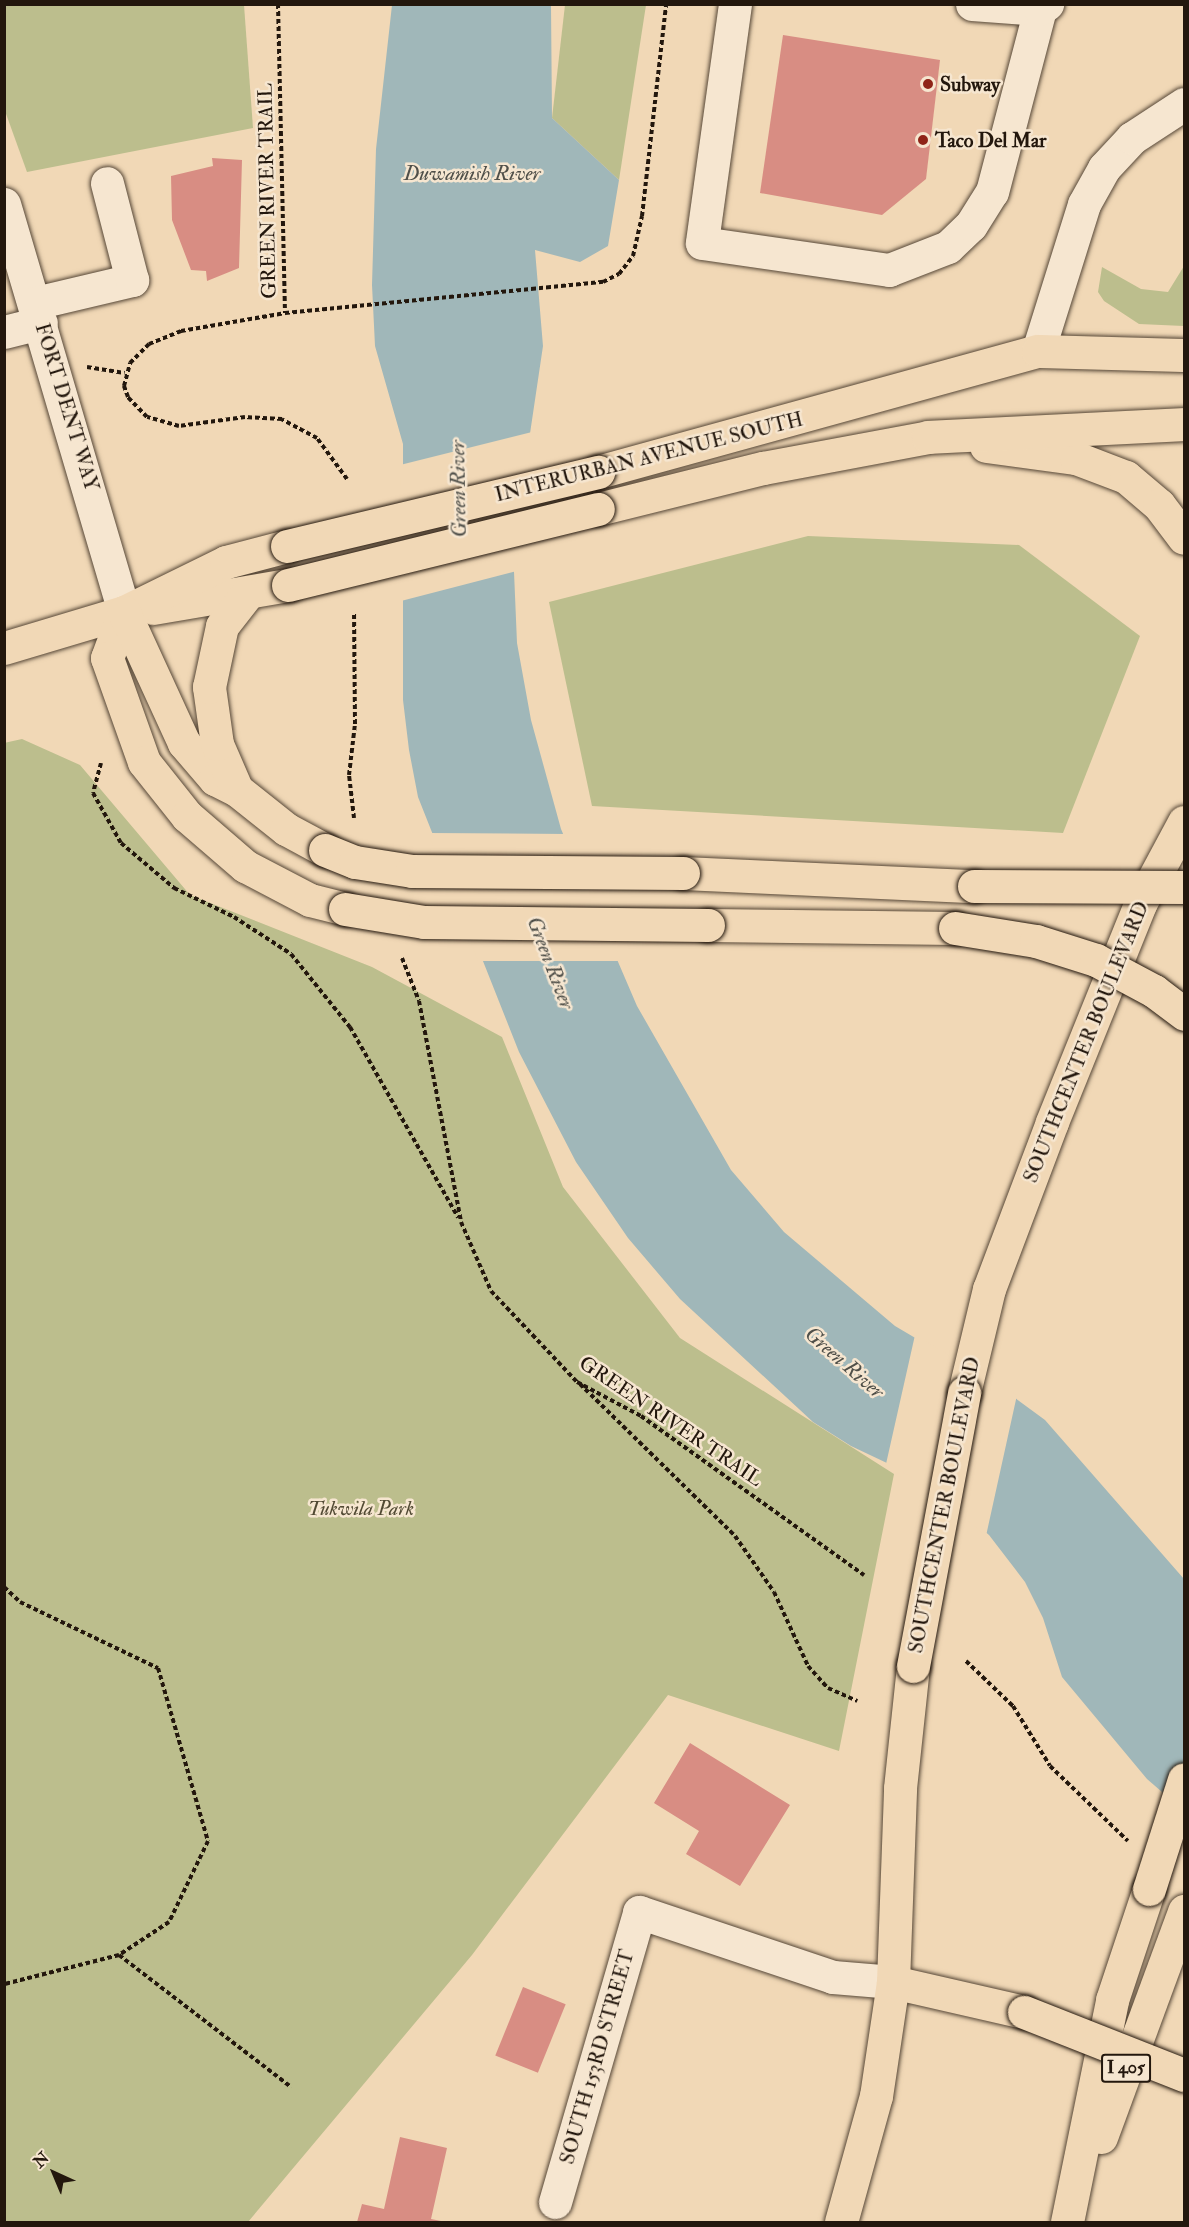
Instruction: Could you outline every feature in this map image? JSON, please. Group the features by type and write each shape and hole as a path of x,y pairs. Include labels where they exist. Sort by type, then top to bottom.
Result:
{"main road":[{"name":"INTERURBAN AVENUE SOUTH","path":"124,612 226,562 598,472 1038,351 1185,355"},
{"name":"INTERURBAN AVENUE SOUTH","path":"4,648 124,612 246,595 763,468 928,437 1185,423"},
{"path":"928,437 1076,458 1126,477 1159,505 1185,538"},
{"path":"237,790 217,744 209,687 222,626 246,595"},
{"path":"124,612 184,743 215,779 237,790 286,829 325,850 355,862 412,871 683,873 974,886 1185,887"},
{"path":"124,612 107,658 144,762 187,816 245,866 310,900 345,909 423,922 955,928 1036,940 1096,960 1154,991 1185,1014"},
{"name":"SOUTHCENTER BOULEVARD","path":"841,2223 876,2096 893,1982 900,1788 913,1666 947,1475 989,1289 1140,904 1185,822"},
{"path":"1068,2223 1112,2000 1185,1779"},
{"name":"I 405","path":"1068,2223 1184,1912"},
{"path":"893,1982 1024,2012 1185,2075"}],"street":[{"path":"735,4 702,243 889,270 948,248 971,225 992,192 1043,7 972,4"},
{"path":"1038,351 1083,204 1104,168 1132,138 1185,104"},
{"path":"4,332 38,313 132,280 107,183"},
{"name":"FORT DENT WAY","path":"4,204 38,313 124,612"},
{"name":"SOUTH 153RD STREET","path":"555,2202 639,1912 832,1977 893,1982"}],"path":[{"name":"GREEN RIVER TRAIL","path":"125,373 138,352 163,336 285,313 278,4"},
{"path":"285,313 603,282 619,274 633,256 666,4"},
{"path":"82,366 125,373 128,397 147,417 179,426 245,417 282,419 317,438 346,479"},
{"path":"354,613 355,724 349,775 354,818"},
{"path":"101,763 93,793 121,843 174,888 234,916 291,954 350,1027 461,1222"},
{"name":"GREEN RIVER TRAIL","path":"402,958 419,1001 461,1222 491,1292 578,1382 641,1416 864,1575"},
{"path":"578,1382 735,1536 774,1592 808,1666 828,1688 857,1701"},
{"path":"4,1587 20,1602 158,1668 208,1841 169,1922 119,1955 4,1984"},
{"path":"966,1661 1013,1706 1050,1766 1131,1844"},
{"path":"119,1955 291,2087"}],"green space":[{"path":"5,4 244,5 253,128 27,172 5,111"},
{"path":"565,5 646,5 619,180 552,118"},
{"path":"1184,266 1184,326 1139,324 1104,301 1098,292 1102,267 1141,289 1168,292"},
{"path":"808,536 1019,545 1140,636 1063,833 592,806 549,602"},
{"name":"Tukwila Park","path":"22,739 80,765 190,895 372,967 502,1037 563,1187 680,1338 894,1474 839,1751 668,1695 472,1955 248,2222 5,2222 4,743"}],"water":[{"path":"392,5 551,5 552,118 619,180 608,246 580,262 535,250 543,346 513,548 517,643 531,720 561,829 637,1006 731,1170 784,1232 895,1326 1007,1392 1045,1420 1184,1579 1184,1811 1147,1779 1062,1677 1043,1618 1025,1582 989,1535 927,1482 851,1446 813,1422 680,1299 628,1238 576,1162 519,1052 418,797 409,750 403,700 403,444 375,346 372,285 376,149"}],"pier":[{"path":"532,432 517,571 401,601 400,465"},
{"path":"428,833 567,834 621,961 478,961"},
{"path":"915,1335 1017,1395 986,1536 925,1484 886,1464"}],"building":[{"path":"783,35 940,60 926,179 882,215 760,193"},
{"path":"212,158 242,160 239,268 207,281 206,271 191,270 172,220 171,176 213,166"},
{"path":"690,1743 790,1805 740,1886 686,1854 699,1831 654,1803"},
{"path":"523,1987 566,2004 538,2073 495,2056"},
{"path":"400,2137 447,2148 431,2219 446,2222 357,2222 362,2204 384,2209"}],"place":[{"name":"Subway","path":"928,84"},
{"name":"Taco Del Mar","path":"923,140"}],"water label":[{"name":"Duwamish River","path":"472,174"},
{"name":"Green River","path":"459,489"},
{"name":"Green River","path":"550,963"},
{"name":"Green River","path":"844,1363"}]}
